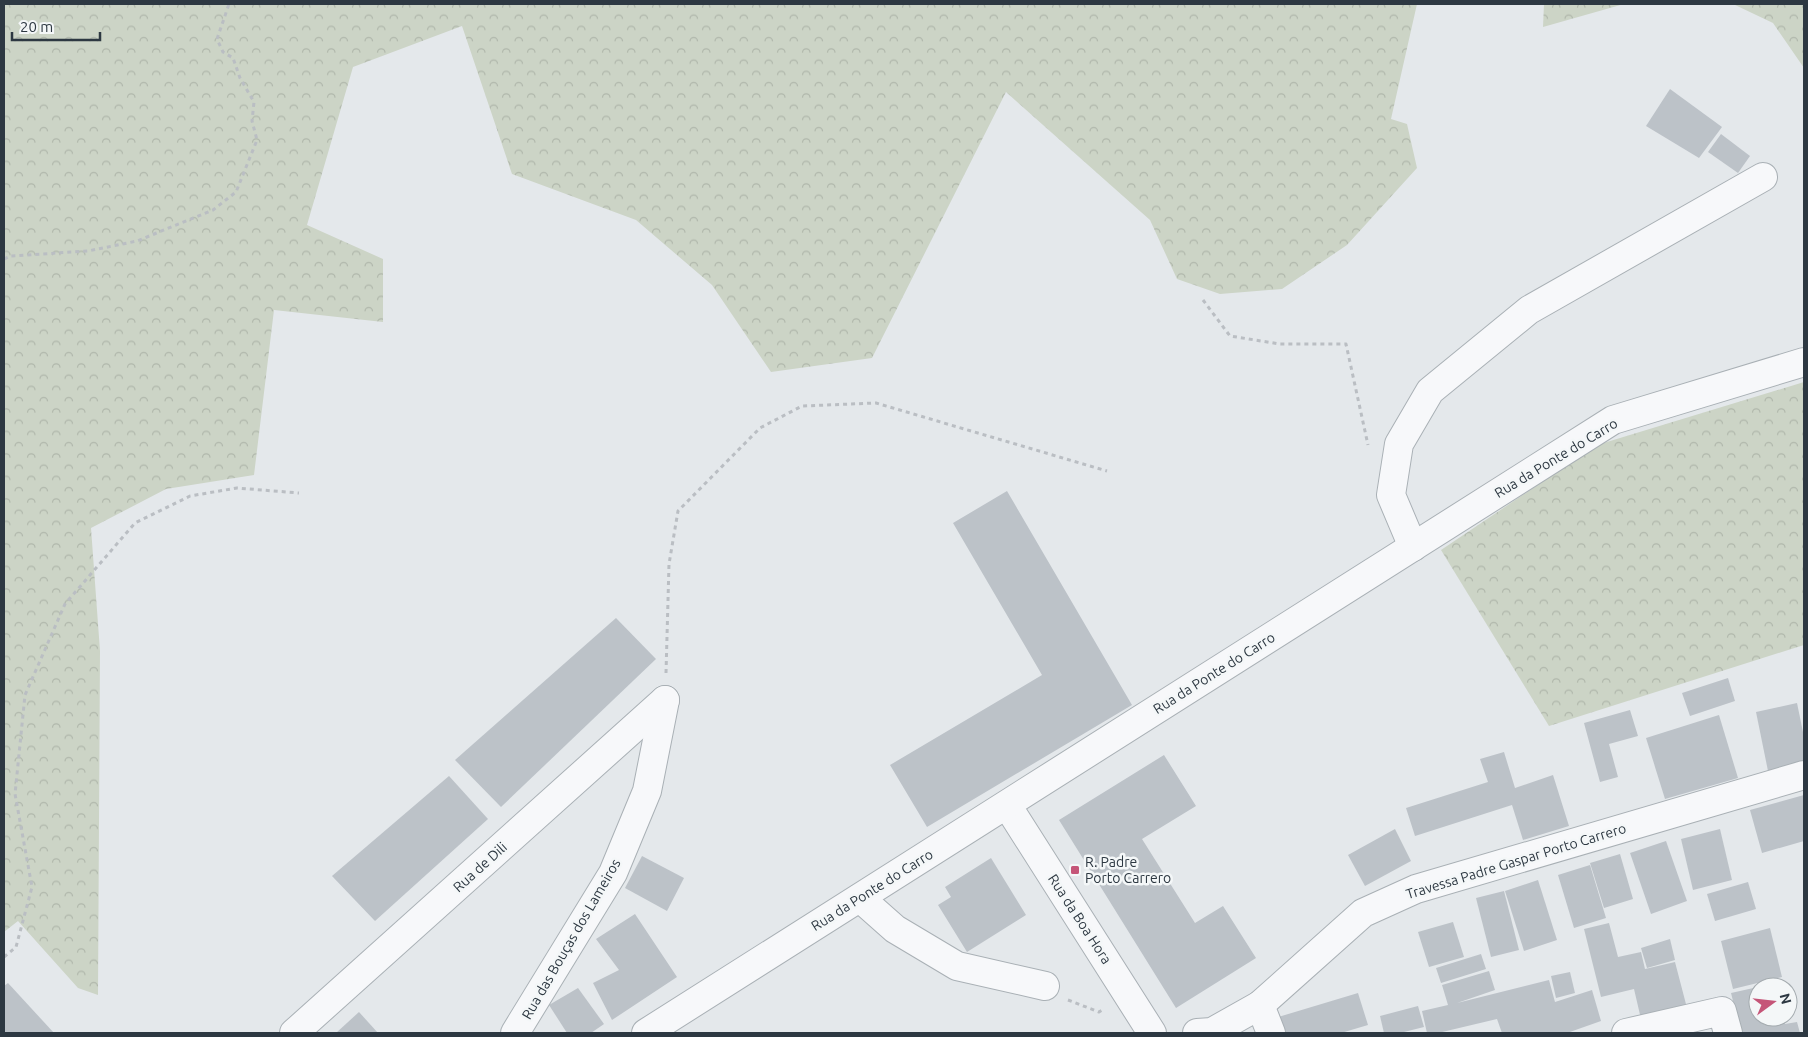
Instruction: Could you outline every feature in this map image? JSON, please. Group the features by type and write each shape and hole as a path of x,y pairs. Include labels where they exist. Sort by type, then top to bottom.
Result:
{"street":[{"path":"1412,547 1391,495 1399,444 1430,391 1529,310 1763,177"},
{"name":"Rua da Ponte do Carro","path":"646,1033 1612,420 1804,362"},
{"name":"Rua de Dili","path":"294,1033 665,700"},
{"name":"Rua das Bouças dos Lameiros","path":"515,1033 613,873 647,791 665,700"},
{"name":"Travessa Padre Gaspar Porto Carrero","path":"1197,1033 1212,1032 1260,1005 1363,913 1416,889 1804,775"},
{"name":"Rua da Boa Hora","path":"1006,805 1152,1033"},
{"path":"860,898 895,929 957,966 1045,986"},
{"path":"1260,1005 1271,1033"},
{"path":"1626,1033 1722,1011 1728,1033"}],"path":[{"path":"4,259 11,256 88,252 137,240 213,210 236,192 257,140 252,121 254,102 240,78 233,58 223,52 217,40 229,4"},
{"path":"1204,300 1230,336 1280,344 1346,344 1368,446"},
{"path":"665,700 669,564 678,511 760,428 802,406 876,403 1107,472"},
{"path":"4,957 16,947 32,887 15,794 25,695 65,604 135,523 190,496 237,488 299,493"},
{"path":"1045,986 1056,996 1099,1012 1128,994"}],"green space":[{"path":"4,4 1417,4 1391,119 1407,124 1417,168 1347,245 1282,289 1220,294 1177,279 1150,220 1006,92 872,358 771,372 712,285 636,220 512,174 462,26 353,67 307,225 383,259 383,322 274,310 254,475 166,489 91,528 100,651 98,995 78,988 18,921 4,932"},
{"path":"1544,4 1624,4 1543,27"},
{"path":"1733,4 1804,4 1804,68 1773,23"},
{"path":"1804,382 1804,645 1549,726 1441,550 1597,445"}],"building":[{"path":"1670,89 1722,127 1699,158 1646,126"},
{"path":"1721,134 1750,156 1738,173 1708,152"},
{"path":"1007,491 1132,705 927,827 890,765 1042,675 953,523"},
{"path":"616,618 656,659 501,807 455,760"},
{"path":"1728,678 1735,701 1690,716 1682,693"},
{"path":"1797,703 1804,737 1804,763 1768,771 1756,712"},
{"path":"1630,710 1638,736 1609,744 1618,777 1600,782 1584,723"},
{"path":"1719,715 1738,778 1665,799 1646,738"},
{"path":"1504,752 1515,788 1553,775 1569,826 1523,840 1512,805 1415,836 1406,808 1488,782 1480,759"},
{"path":"1164,755 1196,806 1142,839 1195,923 1223,906 1256,958 1176,1008 1059,820"},
{"path":"449,776 488,819 375,921 332,876"},
{"path":"1804,795 1804,841 1762,853 1750,810"},
{"path":"1395,829 1411,861 1365,886 1348,855"},
{"path":"1720,829 1732,880 1693,890 1681,839"},
{"path":"1666,841 1687,901 1651,914 1630,853"},
{"path":"1620,854 1633,899 1604,908 1590,863"},
{"path":"642,856 684,878 667,911 625,888"},
{"path":"991,858 1026,915 967,952 938,905 951,897 945,887"},
{"path":"1590,865 1606,918 1574,928 1558,875"},
{"path":"1538,880 1557,940 1524,951 1505,891"},
{"path":"1748,882 1756,909 1715,921 1707,894"},
{"path":"1504,891 1519,950 1491,957 1476,898"},
{"path":"635,914 677,977 612,1020 593,983 619,970 596,939"},
{"path":"1453,922 1464,957 1429,967 1418,932"},
{"path":"1609,923 1618,957 1641,952 1645,969 1675,962 1687,1008 1641,1019 1634,989 1601,997 1584,929"},
{"path":"1770,928 1782,977 1748,977 1748,985 1733,989 1721,941"},
{"path":"1670,939 1675,960 1647,968 1641,948"},
{"path":"1481,954 1486,969 1441,983 1436,968"},
{"path":"1489,971 1495,990 1457,1003 1549,980 1555,1002 1592,990 1601,1021 1567,1033 1502,1033 1497,1019 1438,1033 1427,1033 1422,1011 1448,1005 1442,985"},
{"path":"1570,972 1575,993 1556,998 1551,976"},
{"path":"8,983 54,1033 4,1033 4,986"},
{"path":"578,988 604,1024 591,1033 567,1033 549,1005"},
{"path":"1748,989 1748,1027 1798,1026 1800,1033 1741,1033 1731,993"},
{"path":"1358,993 1368,1025 1341,1033 1279,1033 1275,1018"},
{"path":"1418,1006 1424,1027 1400,1033 1384,1033 1380,1016"},
{"path":"359,1012 378,1033 336,1033"}],"place":[{"name":"R. Padre Porto Carrero","path":"1075,870"}]}
